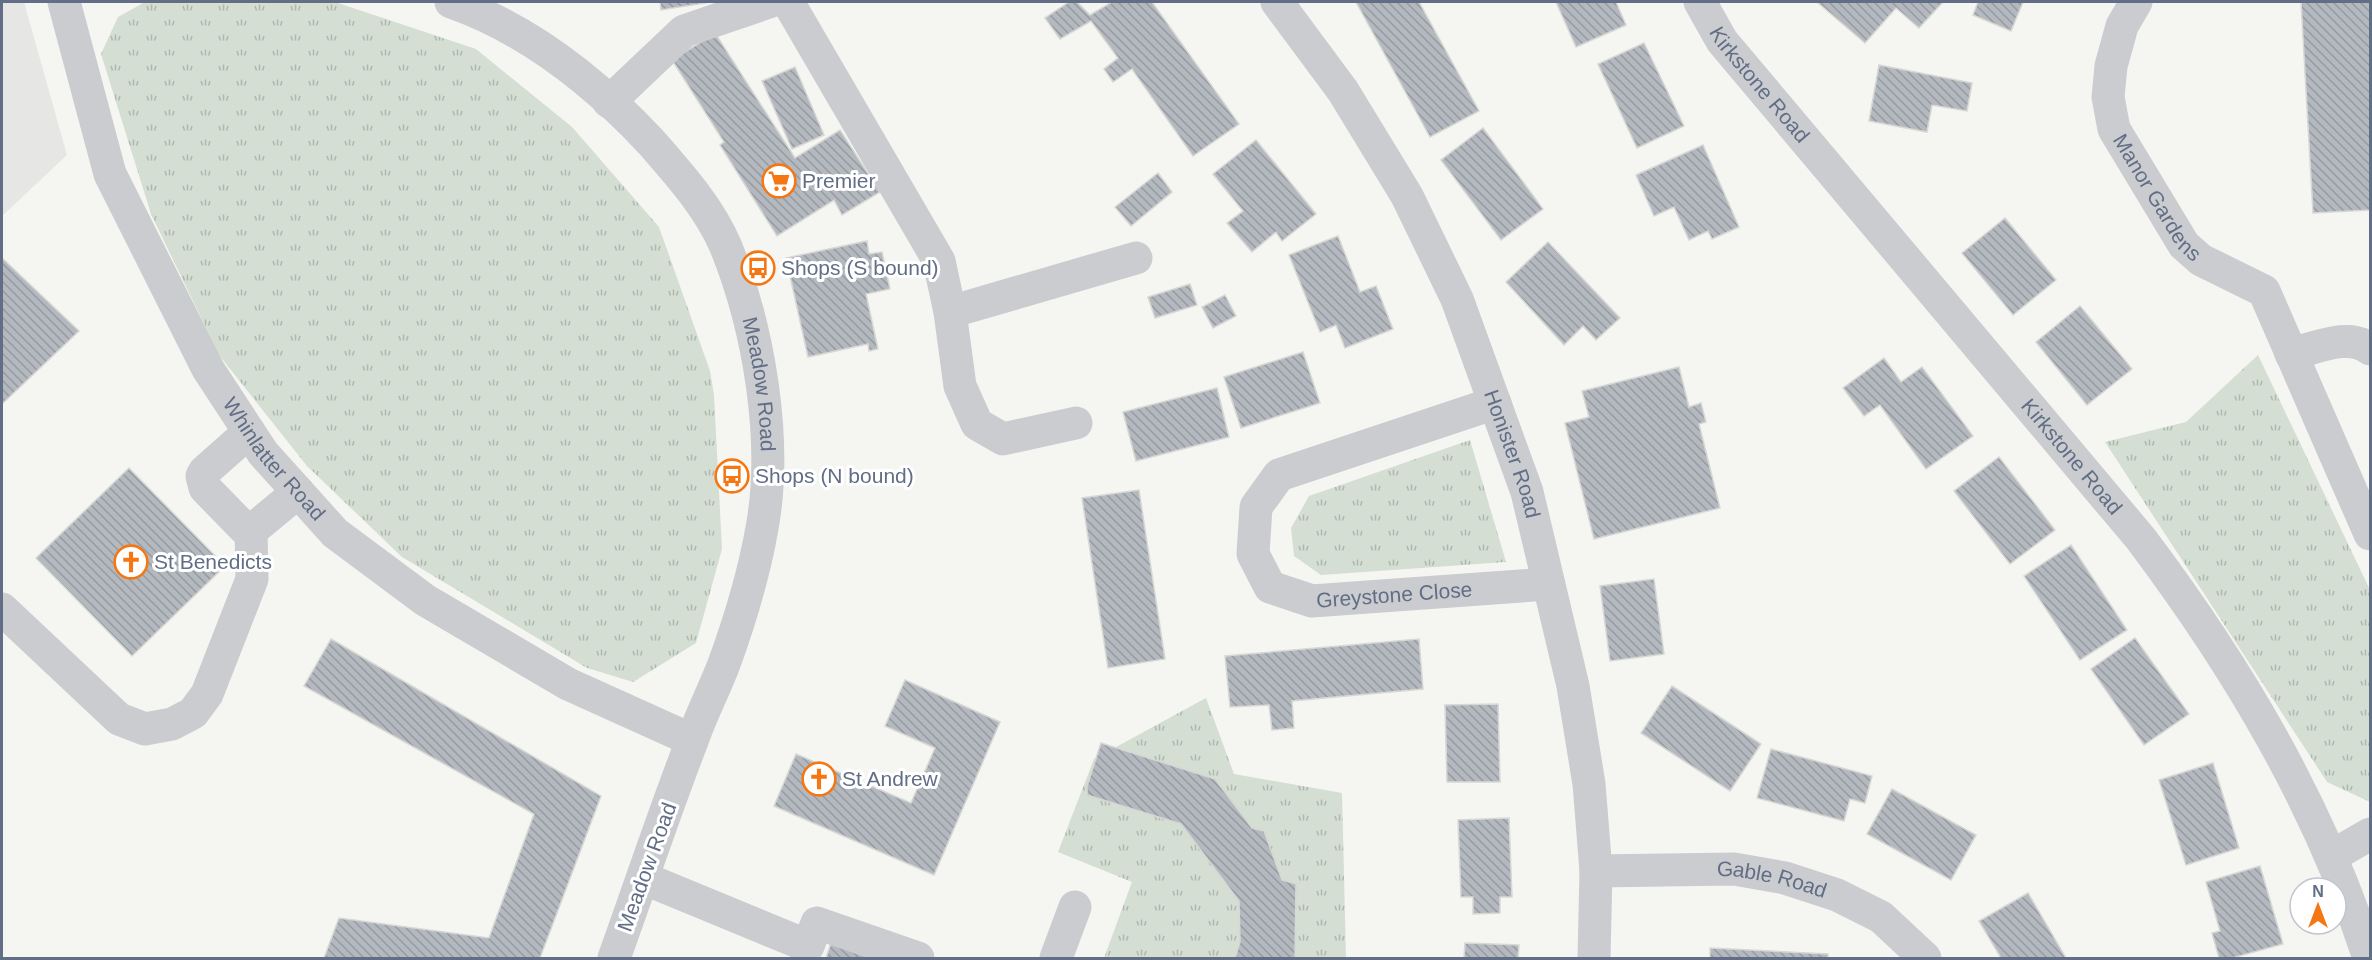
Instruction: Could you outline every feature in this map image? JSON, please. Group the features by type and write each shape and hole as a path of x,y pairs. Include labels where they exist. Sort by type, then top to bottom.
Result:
{"street":[{"name":"Whinlatter Road","path":"64,2 110,174 208,369 263,453 335,532 425,600 568,684 692,740"},
{"name":"Meadow Road","path":"451,2 491,8 626,116 699,199 725,246 755,348 765,406 768,473 762,527 746,596 724,663 692,740 614,958"},
{"path":"609,102 684,31 769,2"},
{"path":"788,2 939,261 950,312 960,386 976,424 1004,439 1076,423"},
{"name":"Honister Road","path":"1277,2 1343,91 1407,196 1457,299 1527,492 1575,697 1589,784 1596,871 1594,958"},
{"name":"Kirkstone Road","path":"1700,2 1722,41 2141,539 2179,589 2266,723 2332,856 2369,958"},
{"name":"Manor Gardens","path":"2136,2 2122,26 2111,66 2108,97 2114,129 2184,245 2201,260 2264,291 2370,534"},
{"path":"950,312 1136,258"},
{"path":"2291,354 2346,341 2364,344 2370,349"},
{"name":"Greystone Close","path":"1495,403 1278,475 1256,507 1253,554 1270,587 1312,601 1548,584"},
{"path":"249,432 202,476 205,488 244,528 251,531"},
{"path":"251,531 298,492"},
{"path":"2,609 118,719 146,729 172,724 193,713 207,694 252,579 251,531"},
{"path":"2332,856 2370,834"},
{"name":"Gable Road","path":"1596,871 1734,869 1785,878 1837,895 1881,917 1925,958"},
{"path":"643,878 808,946 817,923 918,958"},
{"path":"1056,958 1075,907"}],"shaded area":[{"path":"2,2 24,2 67,155 2,216"}],"green space":[{"path":"145,2 335,2 476,49 572,127 659,227 710,371 714,396 722,549 696,643 633,682 587,668 402,557 307,466 219,355 151,214 101,54 118,17"},
{"path":"2258,355 2370,590 2370,802 2327,782 2105,442 2186,422"},
{"path":"1470,440 1506,562 1321,575 1294,556 1291,528 1309,496"},
{"path":"1206,698 1234,774 1342,793 1346,958 1104,958 1132,882 1058,852 1094,759"}],"building":[{"path":"660,2 704,2 705,3 661,10"},
{"path":"1069,2 1077,2 1090,15 1112,2 1152,2 1239,124 1193,156 1132,69 1113,82 1104,69 1118,58 1091,21 1060,39 1045,18"},
{"path":"1356,2 1419,2 1479,111 1430,137"},
{"path":"1556,2 1616,2 1626,25 1576,47"},
{"path":"1817,2 1943,2 1919,28 1896,8 1865,43"},
{"path":"1978,2 2023,2 2011,31 1973,15"},
{"path":"2301,2 2370,2 2370,210 2313,213"},
{"path":"715,33 795,158 840,130 880,192 842,215 834,200 777,236 720,145 724,142 672,60"},
{"path":"1644,43 1684,126 1637,148 1598,64"},
{"path":"1879,65 1972,83 1967,111 1932,105 1927,132 1869,121"},
{"path":"795,67 824,135 792,149 762,81"},
{"path":"1483,128 1543,209 1501,240 1441,160"},
{"path":"1256,140 1316,214 1282,241 1276,232 1252,252 1227,223 1243,211 1213,174"},
{"path":"1703,145 1739,227 1712,239 1708,231 1689,240 1674,207 1654,216 1636,175"},
{"path":"1158,173 1172,192 1131,226 1115,207"},
{"path":"2005,218 2056,280 2013,315 1962,253"},
{"path":"1338,236 1360,292 1376,286 1393,329 1345,348 1336,325 1320,332 1289,255"},
{"path":"867,241 869,254 882,252 890,289 866,294 878,349 869,351 868,344 808,357 786,258"},
{"path":"1548,242 1620,318 1596,340 1583,326 1564,345 1506,282"},
{"path":"2,258 79,331 2,404"},
{"path":"1190,284 1197,305 1155,318 1148,297"},
{"path":"1225,295 1236,316 1213,328 1202,307"},
{"path":"2080,306 2132,369 2087,405 2036,342"},
{"path":"1303,352 1320,403 1241,428 1224,377"},
{"path":"1884,358 1901,382 1922,367 1973,436 1926,469 1880,405 1864,416 1843,388"},
{"path":"1679,367 1689,407 1701,403 1706,422 1699,424 1720,508 1594,539 1565,423 1589,417 1582,391"},
{"path":"1217,388 1229,437 1136,461 1123,412"},
{"path":"1999,457 2055,530 2010,564 1954,491"},
{"name":"St Benedicts","path":"129,468 225,566 132,656 36,558"},
{"path":"1139,490 1165,659 1108,668 1082,498"},
{"path":"2071,545 2127,630 2080,660 2024,576"},
{"path":"1654,579 1664,654 1610,661 1600,586"},
{"path":"2135,638 2189,714 2144,745 2091,669"},
{"path":"331,639 601,796 540,958 324,958 339,918 489,938 534,814 304,686"},
{"path":"1419,639 1423,689 1292,701 1294,728 1272,730 1269,705 1230,707 1225,656"},
{"name":"St Andrew","path":"905,680 1000,722 934,875 774,806 796,754 911,803 935,748 885,726"},
{"path":"1672,686 1761,744 1730,791 1641,733"},
{"path":"1498,704 1500,782 1447,782 1445,705"},
{"path":"1101,743 1215,779 1252,828 1264,831 1282,880 1296,884 1295,958 1235,958 1240,942 1239,901 1181,824 1087,795 1087,786"},
{"path":"1771,749 1872,776 1865,803 1850,799 1844,821 1757,798"},
{"path":"2213,763 2239,848 2186,865 2159,780"},
{"path":"1892,789 1976,835 1951,880 1867,834"},
{"path":"1509,818 1512,897 1500,897 1500,913 1473,914 1473,897 1461,897 1458,820"},
{"path":"2260,866 2283,944 2232,958 2219,958 2212,933 2220,931 2206,882"},
{"path":"2028,893 2066,958 2001,958 1979,921"},
{"path":"832,940 889,958 826,958"},
{"path":"1465,943 1519,945 1518,958 1464,958"},
{"path":"1710,948 1828,954 1828,958 1710,958"}],"place":[{"name":"Premier","path":"779,181"},
{"name":"Shops (S bound)","path":"758,268"},
{"name":"Shops (N bound)","path":"732,476"},
{"name":"St Benedicts","path":"131,562"},
{"name":"St Andrew","path":"819,779"}]}
